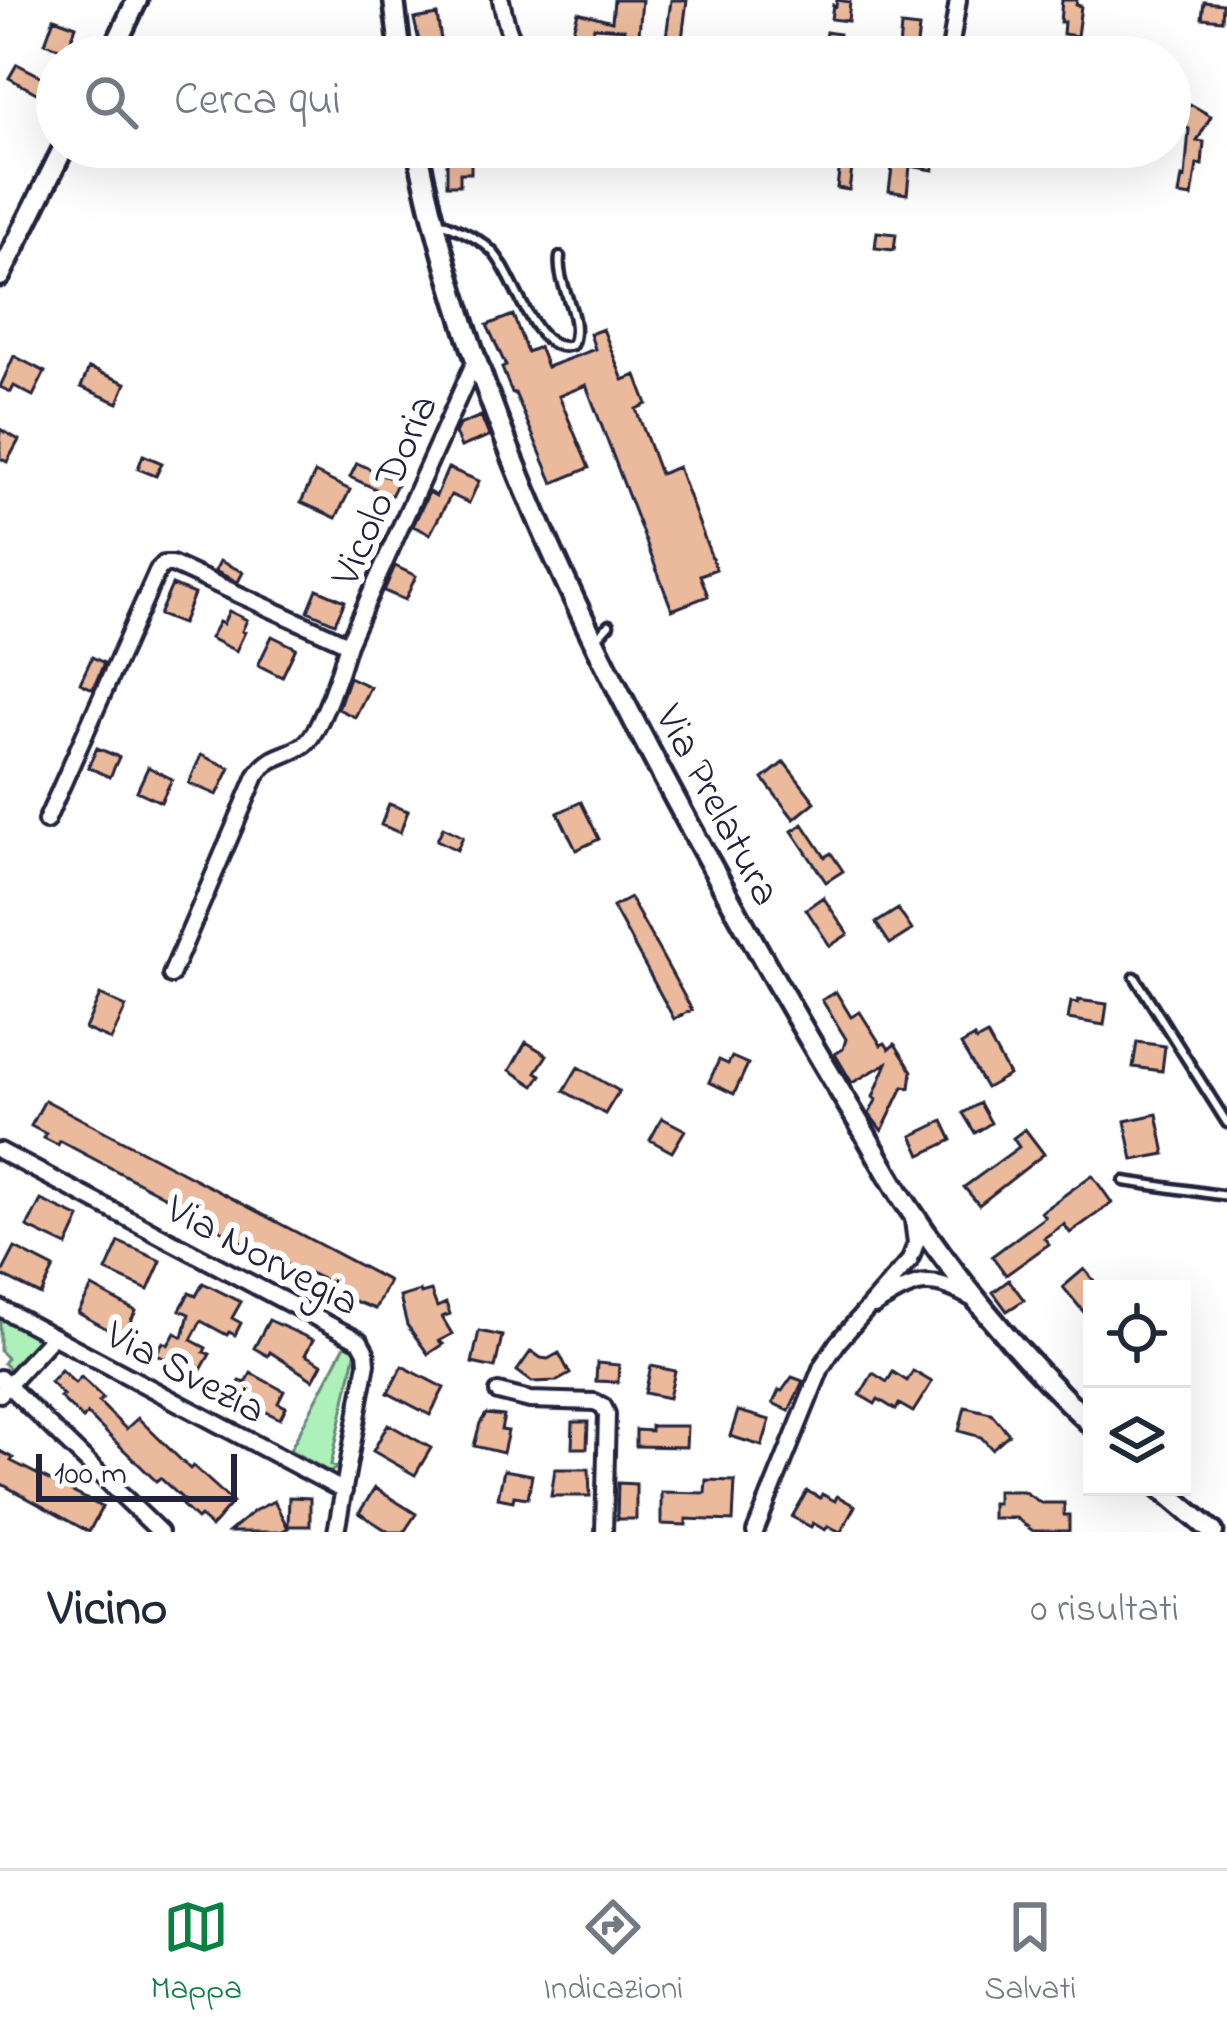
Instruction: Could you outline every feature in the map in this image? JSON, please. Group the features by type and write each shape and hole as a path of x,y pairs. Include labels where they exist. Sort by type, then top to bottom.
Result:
{"street":[{"path":"120,36 137,0"},
{"path":"394,0 398,36"},
{"path":"500,0 511,36"},
{"path":"952,36 958,0"},
{"path":"0,276 5,250 52,168"},
{"name":"Via Prelatura","path":"422,168 476,361 529,499 695,838 910,1210 978,1301 1083,1415"},
{"name":"Vicolo Doria","path":"172,975 256,776 271,759 311,738 348,644 476,361"},
{"name":"Vicolo Doria","path":"46,821 164,564 348,644"},
{"name":"Via Norvegia","path":"0,1151 360,1341 367,1363 336,1532"},
{"path":"755,1532 821,1366 913,1254 917,1235 910,1210"},
{"path":"865,1312 926,1282 945,1284 978,1301"},
{"name":"Via Svezia","path":"0,1308 344,1491"},
{"path":"53,1336 2,1386 160,1532"},
{"path":"498,1392 530,1400 595,1402 605,1409 604,1532"},
{"path":"1171,1496 1213,1532"}],"lane":[{"path":"433,218 494,252 542,338 565,348 575,341 576,332 559,272 560,257"},
{"path":"595,640 609,625"},
{"path":"1136,977 1227,1124"},
{"path":"1124,1180 1227,1196"}],"green space":[{"path":"0,1315 37,1338 13,1372 3,1363 7,1358 0,1351"},
{"path":"345,1345 356,1350 331,1465 337,1468 330,1472 290,1450"}],"building":[{"path":"614,0 642,0 639,34 594,27 592,36 571,36 578,12 612,21"},
{"path":"671,0 687,0 682,36 666,36"},
{"path":"837,0 850,2 848,21 831,19"},
{"path":"1062,0 1077,0 1076,5 1081,6 1077,36 1063,34"},
{"path":"1204,2 1223,4 1222,20 1202,18"},
{"path":"437,15 440,36 418,36 414,19"},
{"path":"54,18 76,26 72,36 48,36"},
{"path":"901,26 919,28 918,36 900,36"},
{"path":"17,64 36,74 36,93 9,78"},
{"path":"1191,105 1211,116 1197,141 1204,142 1202,165 1197,164 1192,197 1179,195 1186,168 1191,168"},
{"path":"447,168 471,168 471,173 460,173 460,185 447,185"},
{"path":"839,168 852,168 849,190 837,188"},
{"path":"892,168 910,168 907,194 889,191"},
{"path":"877,232 896,234 894,250 875,248"},
{"path":"513,315 527,352 539,347 547,367 595,349 590,334 603,329 623,380 636,375 647,404 636,409 660,474 678,467 716,569 700,575 708,596 672,610 586,385 559,396 589,468 553,483 487,325"},
{"path":"14,356 45,372 33,396 14,386 11,392 0,387"},
{"path":"89,368 126,383 118,403 81,387"},
{"path":"481,416 489,436 461,447 455,433 459,425"},
{"path":"0,429 19,440 7,462 0,458"},
{"path":"143,455 162,463 156,476 138,469"},
{"path":"357,463 398,482 391,496 350,477"},
{"path":"448,468 479,481 469,503 451,495 430,534 413,526 429,492 436,496"},
{"path":"315,473 350,490 336,518 301,502"},
{"path":"220,561 243,572 238,582 215,571"},
{"path":"395,566 416,576 405,600 384,591"},
{"path":"172,585 194,594 182,624 159,615"},
{"path":"317,589 345,601 335,623 308,611"},
{"path":"229,611 247,620 236,651 210,638"},
{"path":"272,636 296,648 282,677 258,665"},
{"path":"92,657 104,663 93,689 80,683"},
{"path":"349,677 370,687 355,717 338,709"},
{"path":"97,748 119,757 110,777 88,767"},
{"path":"201,755 230,768 217,795 189,783"},
{"path":"784,762 815,802 794,819 763,779"},
{"path":"148,767 172,779 161,802 137,791"},
{"path":"581,802 599,839 576,850 558,813"},
{"path":"389,804 408,811 400,833 381,825"},
{"path":"803,824 825,857 831,853 843,871 826,882 792,831"},
{"path":"443,827 463,837 457,850 437,840"},
{"path":"823,897 848,934 830,946 806,909"},
{"path":"630,898 692,1010 674,1019 613,907"},
{"path":"898,909 912,930 890,944 876,923"},
{"path":"836,992 851,1017 860,1012 881,1045 889,1049 895,1044 912,1071 910,1088 903,1087 882,1131 869,1114 887,1063 852,1083 835,1054 846,1039 822,1000"},
{"path":"100,995 126,1007 111,1040 85,1029"},
{"path":"1071,1002 1107,1004 1104,1025 1068,1019"},
{"path":"987,1035 1009,1075 986,1088 961,1045"},
{"path":"526,1042 547,1055 534,1086 510,1070"},
{"path":"1137,1042 1165,1046 1162,1071 1133,1067"},
{"path":"732,1057 748,1064 734,1094 709,1082 719,1060 728,1064"},
{"path":"578,1067 619,1091 605,1114 564,1091"},
{"path":"45,1100 389,1281 375,1309 344,1297 331,1283 223,1235 209,1220 60,1141 58,1145 44,1138 46,1134 31,1126"},
{"path":"980,1103 991,1123 975,1133 963,1113"},
{"path":"1157,1114 1165,1154 1133,1160 1125,1121"},
{"path":"662,1118 685,1130 672,1152 650,1140"},
{"path":"943,1121 952,1140 921,1155 912,1136"},
{"path":"1025,1129 1044,1154 979,1205 964,1187 1019,1147 1013,1138"},
{"path":"1092,1175 1112,1203 1070,1233 1064,1224 1044,1238 1049,1244 1006,1275 992,1256"},
{"path":"41,1200 80,1218 67,1246 27,1227"},
{"path":"119,1242 161,1261 148,1290 106,1271"},
{"path":"15,1248 54,1268 41,1295 1,1275"},
{"path":"1084,1269 1093,1280 1083,1280 1083,1311 1063,1287"},
{"path":"1009,1280 1024,1300 1007,1311 993,1292"},
{"path":"203,1283 241,1302 232,1318 241,1323 235,1335 227,1335 201,1321 191,1340 210,1354 197,1377 156,1354 175,1333 183,1337 189,1314 180,1310 189,1293 196,1296"},
{"path":"92,1287 136,1311 122,1337 78,1313"},
{"path":"431,1291 437,1307 446,1303 450,1314 442,1317 452,1334 428,1354 407,1325 400,1297"},
{"path":"269,1320 313,1340 305,1355 322,1364 313,1380 270,1352 268,1356 254,1348"},
{"path":"479,1331 502,1336 495,1368 472,1363"},
{"path":"531,1351 548,1359 559,1353 570,1374 557,1381 532,1382 517,1371"},
{"path":"597,1363 619,1365 618,1382 596,1381"},
{"path":"402,1366 444,1388 430,1415 388,1393"},
{"path":"651,1366 675,1371 669,1398 645,1393"},
{"path":"61,1370 75,1383 81,1377 126,1429 138,1418 190,1469 193,1466 233,1502 211,1527 87,1414 83,1419 60,1397 63,1395 50,1382"},
{"path":"913,1371 932,1382 913,1412 899,1404 896,1410 878,1399 875,1404 860,1395 873,1373 887,1382 893,1372 907,1381"},
{"path":"251,1373 284,1391 278,1403 286,1407 280,1419 232,1394"},
{"path":"792,1377 803,1381 789,1411 773,1403"},
{"path":"965,1407 991,1413 1009,1434 992,1449 981,1437 959,1431"},
{"path":"738,1411 770,1420 762,1446 730,1436"},
{"path":"486,1414 504,1416 501,1430 508,1431 503,1453 474,1446"},
{"path":"573,1422 588,1422 587,1448 572,1448"},
{"path":"388,1424 431,1448 415,1475 373,1451"},
{"path":"651,1426 687,1426 686,1447 636,1446 636,1430 651,1431"},
{"path":"0,1451 102,1507 89,1532 0,1483"},
{"path":"555,1469 589,1469 590,1496 551,1496"},
{"path":"504,1470 532,1475 528,1498 498,1498"},
{"path":"706,1480 735,1481 733,1521 686,1519 686,1525 661,1524 661,1492 705,1493"},
{"path":"618,1483 636,1484 636,1519 617,1519"},
{"path":"375,1488 416,1514 404,1532 389,1532 359,1513"},
{"path":"807,1491 835,1501 837,1496 855,1506 841,1532 813,1523 811,1527 792,1517"},
{"path":"997,1491 1023,1491 1041,1503 1064,1503 1069,1531 1033,1531 1016,1518 992,1518"},
{"path":"289,1497 310,1498 310,1526 288,1526"},
{"path":"274,1501 288,1528 229,1532 254,1511"}]}
